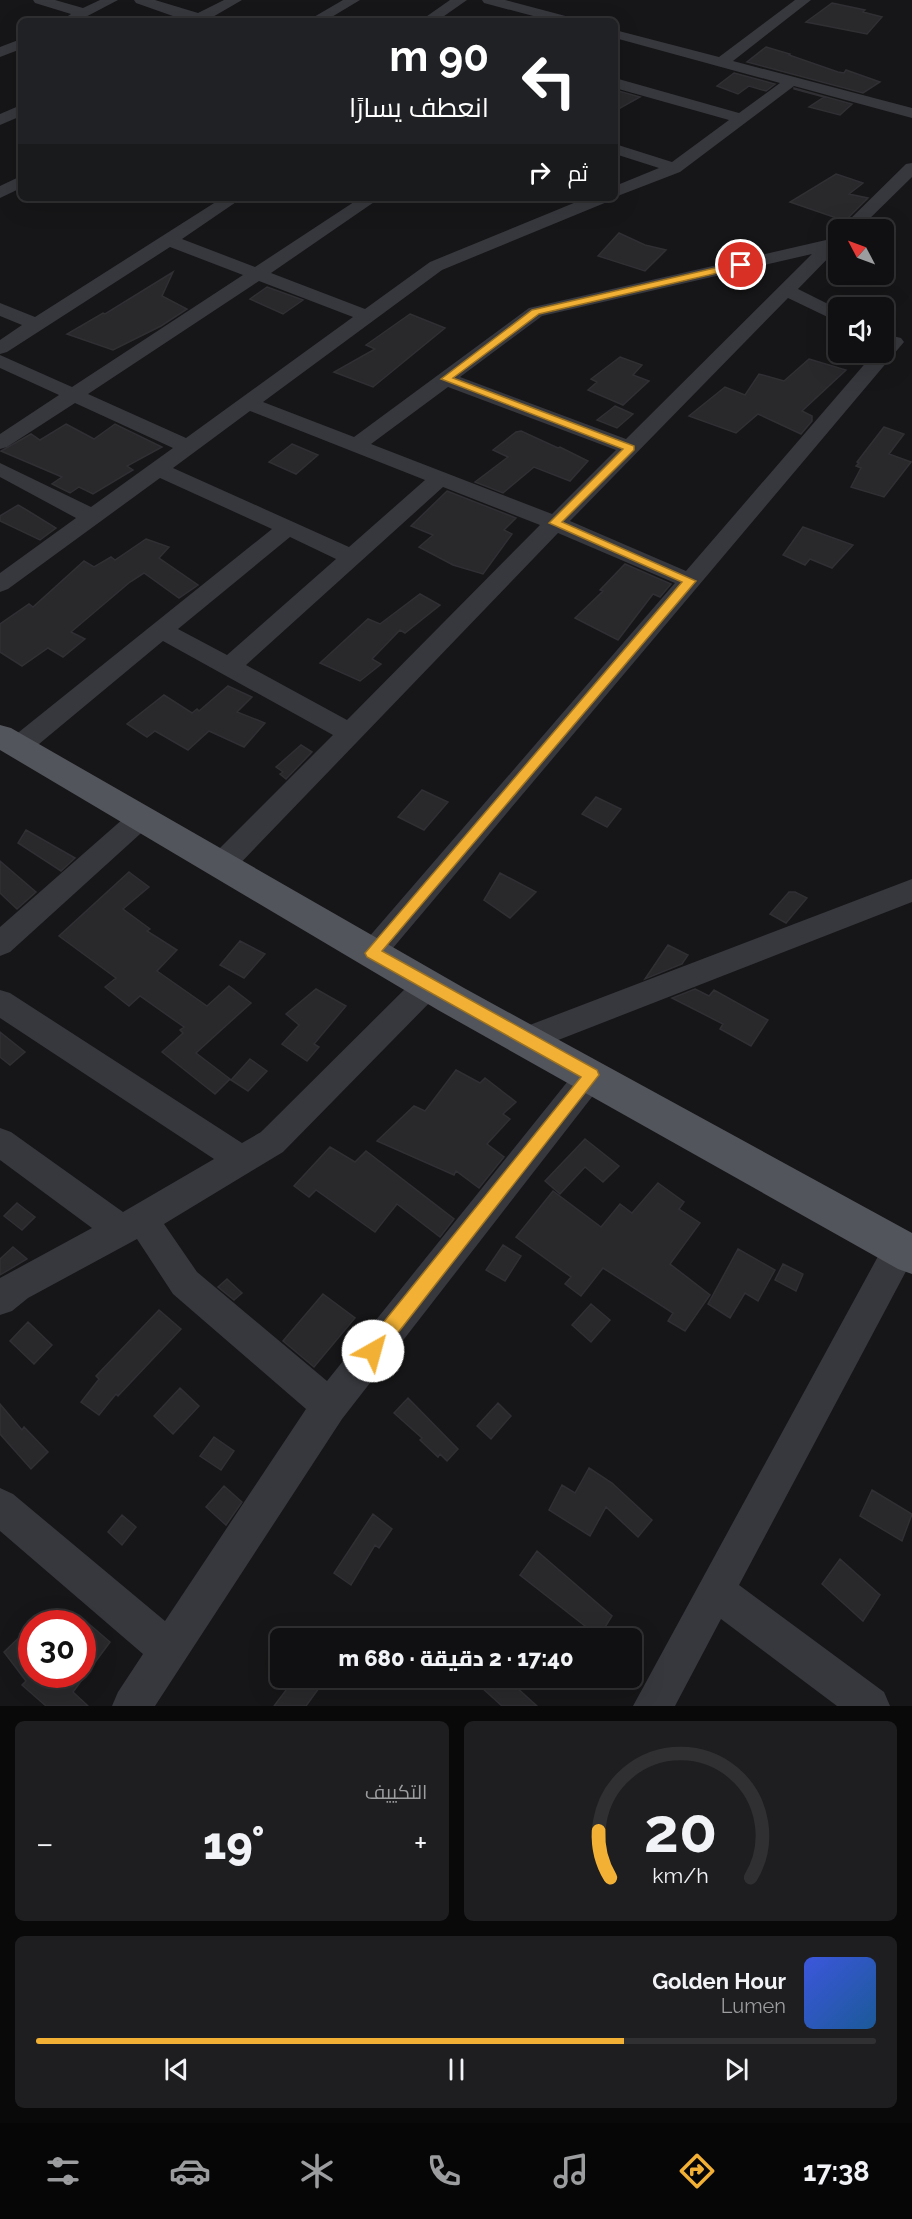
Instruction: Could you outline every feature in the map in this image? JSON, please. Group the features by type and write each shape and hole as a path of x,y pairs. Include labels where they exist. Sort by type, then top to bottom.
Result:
{"main road":[{"path":"9,742 428,985 906,1252"}],"street":[{"path":"40,0 84,13"},
{"path":"73,18 111,0"},
{"path":"141,0 194,18"},
{"path":"204,18 235,0"},
{"path":"319,18 352,0"},
{"path":"432,18 460,0"},
{"path":"489,0 544,18"},
{"path":"722,62 797,1"},
{"path":"548,18 567,5"},
{"path":"618,35 912,113"},
{"path":"0,53 18,44"},
{"path":"618,191 674,168 792,81"},
{"path":"618,84 741,118"},
{"path":"0,101 18,108"},
{"path":"0,120 18,111"},
{"path":"618,150 674,168"},
{"path":"858,219 912,168"},
{"path":"0,193 18,184"},
{"path":"0,443 368,201"},
{"path":"0,584 436,266 594,201"},
{"path":"0,348 228,202"},
{"path":"169,240 367,316"},
{"path":"356,445 536,312 828,240"},
{"path":"221,865 555,523 828,248"},
{"path":"786,291 828,311"},
{"path":"0,309 38,325"},
{"path":"372,953 896,344"},
{"path":"0,361 188,447"},
{"path":"446,379 630,448"},
{"path":"248,403 555,523 690,581"},
{"path":"0,469 92,517"},
{"path":"158,469 351,558"},
{"path":"230,666 440,478"},
{"path":"9,742 161,630 286,528"},
{"path":"161,630 350,733"},
{"path":"0,944 141,818"},
{"path":"525,1040 912,890"},
{"path":"0,1299 16,1286 131,1224 272,1142 428,985"},
{"path":"0,1002 242,1160"},
{"path":"132,1706 329,1406 591,1075"},
{"path":"0,1142 131,1224 185,1283 329,1406"},
{"path":"653,1706 715,1591 906,1252"},
{"path":"0,1507 169,1650"},
{"path":"715,1591 870,1706"}],"building":[{"path":"832,3 865,10 863,12 882,17 867,34 806,22"},
{"path":"766,47 838,72 844,73 846,70 880,82 863,93 747,62"},
{"path":"734,73 775,84 766,91 749,86 738,94 717,86"},
{"path":"794,89 852,104 840,115 809,107 824,97"},
{"path":"618,91 640,97 618,109"},
{"path":"836,174 863,183 849,194 868,198 847,219 839,219 790,202"},
{"path":"619,233 645,245 666,250 645,271 598,256"},
{"path":"173,272 162,296 187,309 161,326 113,350 67,334 103,313 105,314"},
{"path":"267,287 303,300 283,314 250,299"},
{"path":"410,314 445,328 373,387 334,372 375,349 366,345"},
{"path":"620,357 642,365 633,375 649,381 623,405 588,390 597,382 591,379"},
{"path":"809,359 846,370 802,411 812,416 812,421 801,434 758,414 736,433 689,416 725,387 745,395 759,374 784,381"},
{"path":"615,406 633,414 617,428 597,420"},
{"path":"66,424 94,439 115,424 162,447 127,466 133,470 93,494 79,487 70,493 52,484 62,477 1,451 31,434 40,440"},
{"path":"884,427 904,434 889,454 911,462 884,497 851,487 861,468 856,466 859,463 857,462"},
{"path":"521,431 588,461 570,481 534,467 503,493 475,482 508,457 493,450 516,432"},
{"path":"292,444 318,455 296,474 269,462"},
{"path":"447,491 516,518 504,530 512,534 483,574 453,565 419,547 433,535 411,526"},
{"path":"18,505 56,528 40,540 0,521 0,516"},
{"path":"803,527 853,545 832,568 810,559 805,565 783,555"},
{"path":"146,539 169,547 159,558 198,585 179,598 144,573 130,582 71,632 85,639 63,657 48,648 22,666 0,652 0,624 29,604 33,607 84,561 94,567 111,557 115,560"},
{"path":"625,564 671,584 660,597 653,594 618,640 575,618 603,591 600,590"},
{"path":"420,594 440,605 405,633 400,630 372,659 381,664 360,681 320,663 368,619 380,624"},
{"path":"228,686 252,697 237,712 265,723 244,747 209,731 188,750 155,731 147,737 127,724 164,695 192,713 197,709 199,711"},
{"path":"301,745 312,752 286,779 280,774 283,772 276,767"},
{"path":"422,790 448,802 424,830 398,817"},
{"path":"596,797 621,809 607,827 582,814"},
{"path":"26,830 75,858 61,871 18,843"},
{"path":"0,861 36,892 17,909 0,893"},
{"path":"129,872 149,887 123,909 150,929 147,931 177,950 157,971 207,1006 229,986 251,1003 196,1053 230,1079 215,1094 162,1052 183,1033 180,1030 184,1027 140,996 129,1006 105,987 116,978 59,936"},
{"path":"500,873 536,892 510,918 484,900"},
{"path":"789,892 795,892 807,898 786,923 770,914"},
{"path":"240,941 265,954 244,978 220,965"},
{"path":"668,945 688,955 682,964 645,979"},
{"path":"316,989 346,1006 314,1044 319,1047 307,1061 282,1044 299,1025 286,1014"},
{"path":"695,989 709,996 714,990 768,1020 751,1046 720,1029 723,1024 672,998"},
{"path":"0,1032 25,1052 10,1065 0,1057"},
{"path":"250,1059 267,1071 248,1091 231,1080"},
{"path":"456,1070 480,1083 485,1078 516,1102 503,1114 510,1119 487,1144 504,1157 479,1188 456,1171 454,1175 377,1141 414,1106 425,1111"},
{"path":"585,1139 619,1166 603,1182 585,1167 560,1194 545,1181"},
{"path":"330,1147 355,1162 366,1151 454,1219 440,1237 397,1204 375,1232 316,1190 309,1197 294,1186"},
{"path":"658,1183 684,1202 679,1209 700,1223 670,1264 710,1295 685,1331 668,1321 673,1313 603,1268 581,1296 565,1284 571,1277 516,1237 553,1191 601,1227 620,1204 632,1213"},
{"path":"17,1203 35,1217 22,1230 4,1216"},
{"path":"503,1245 521,1256 505,1281 486,1270"},
{"path":"13,1247 27,1259 0,1275 0,1259"},
{"path":"738,1249 775,1270 758,1301 745,1293 730,1318 708,1304"},
{"path":"783,1264 803,1274 796,1291 775,1280"},
{"path":"227,1279 242,1293 234,1300 218,1287"},
{"path":"323,1294 355,1318 314,1367 283,1341"},
{"path":"591,1304 610,1320 591,1342 572,1325"},
{"path":"159,1310 181,1329 118,1396 116,1394 99,1415 81,1402 99,1379 96,1376"},
{"path":"28,1322 52,1345 34,1364 10,1341"},
{"path":"180,1388 199,1406 173,1434 154,1416"},
{"path":"408,1398 458,1449 447,1461 440,1454 438,1457 420,1440 422,1438 394,1413"},
{"path":"498,1403 511,1416 491,1439 477,1426"},
{"path":"0,1404 22,1430 24,1427 48,1452 31,1469 0,1434"},
{"path":"214,1437 234,1451 221,1470 200,1456"},
{"path":"589,1468 612,1483 652,1520 638,1537 606,1507 590,1536 549,1510 562,1485 575,1493"},
{"path":"224,1486 242,1502 226,1525 206,1507"},
{"path":"872,1490 912,1514 902,1541 860,1516"},
{"path":"373,1514 392,1529 379,1548 375,1545 351,1585 334,1573"},
{"path":"122,1515 136,1527 122,1545 108,1532"},
{"path":"537,1551 612,1616 605,1628 588,1628 520,1575"},
{"path":"840,1559 880,1595 863,1621 822,1584"},
{"path":"96,1630 110,1642 96,1661"},
{"path":"18,1638 18,1670 4,1652"},
{"path":"25,1688 76,1688 73,1692 88,1706 46,1706"},
{"path":"288,1688 319,1688 306,1706 274,1706"},
{"path":"482,1688 517,1688 537,1706 502,1706"}],"route":[{"path":"373,1351 591,1075 372,953 690,581 555,523 630,448 446,379 536,312 741,265"}]}
